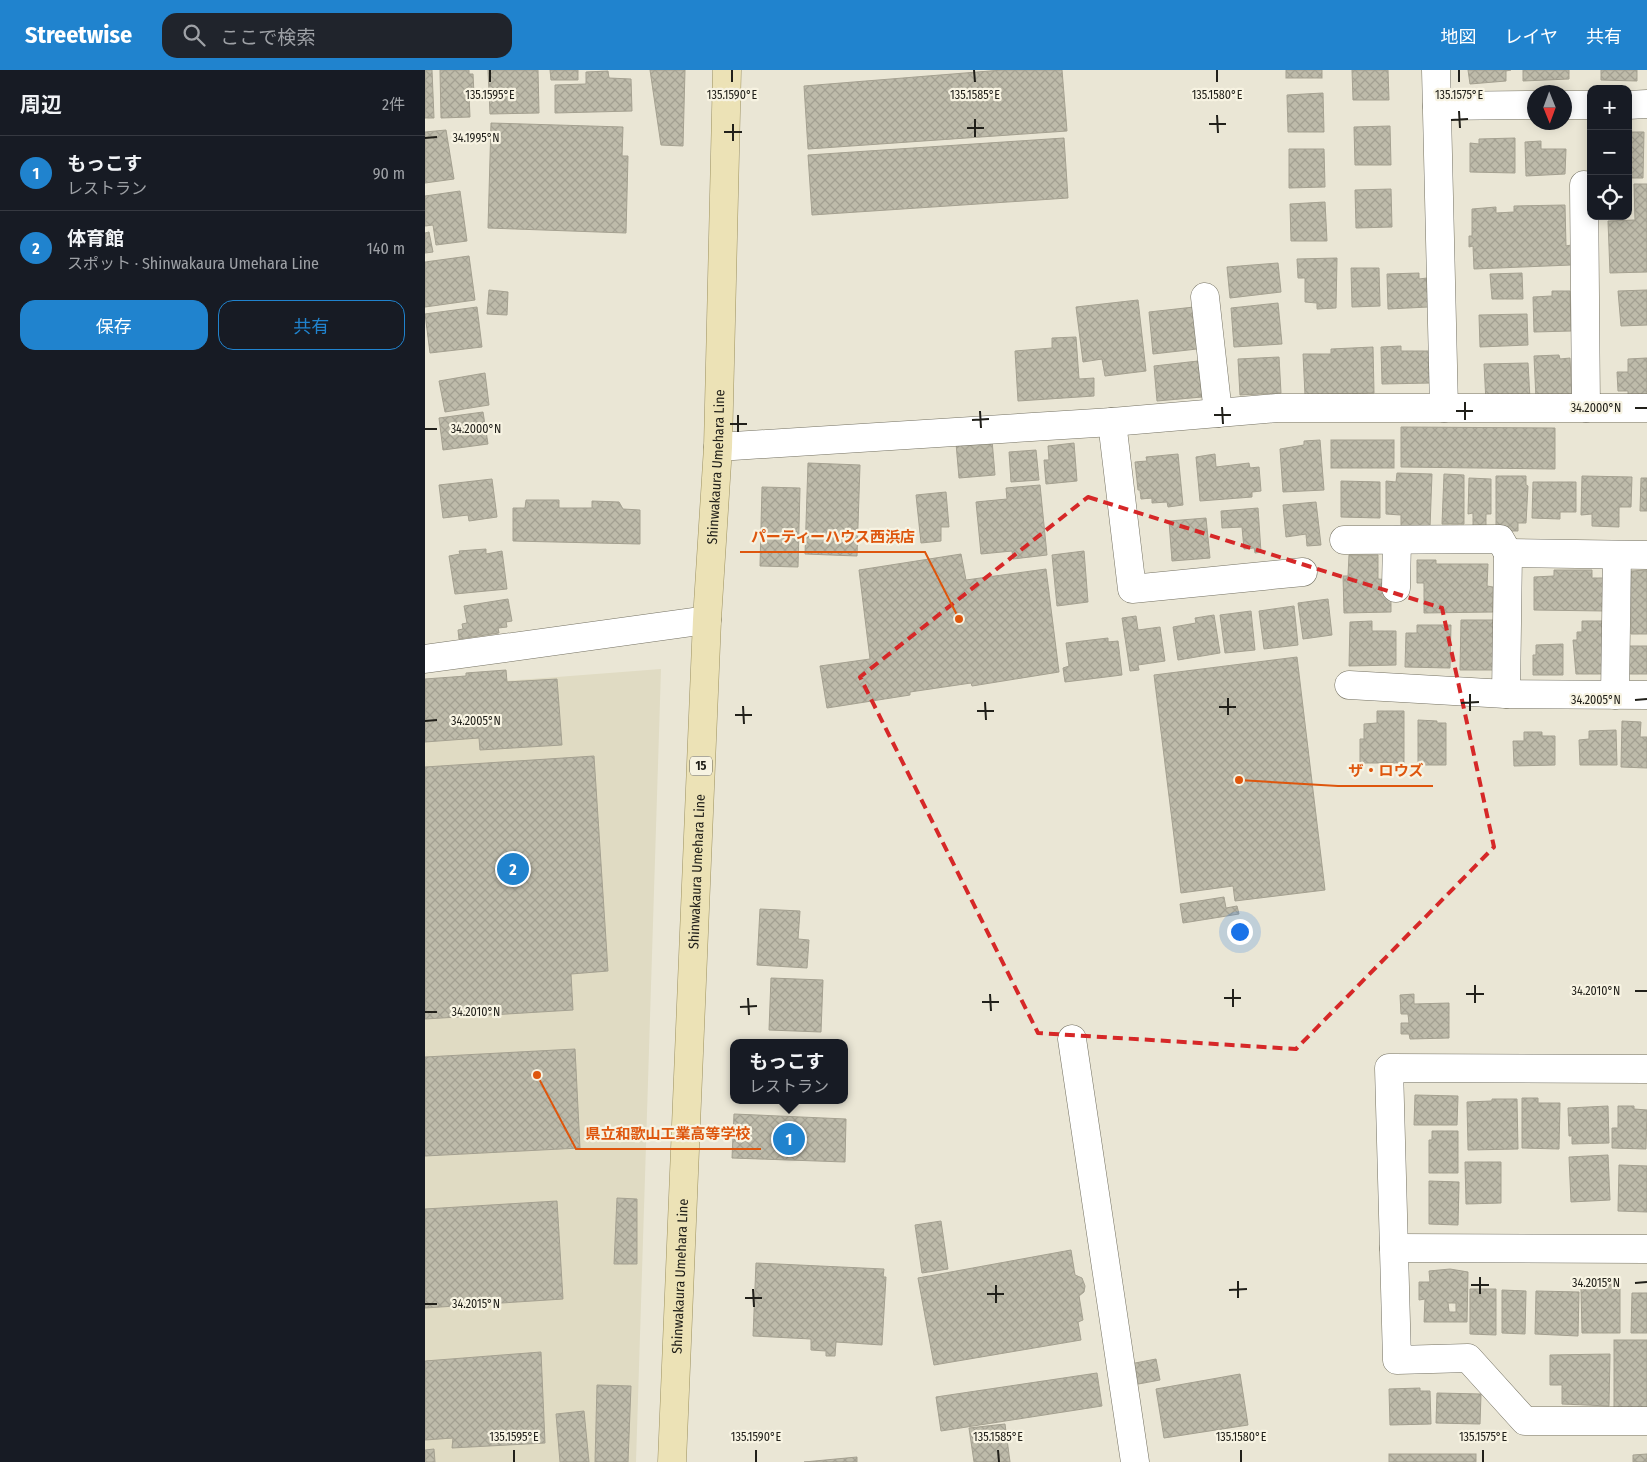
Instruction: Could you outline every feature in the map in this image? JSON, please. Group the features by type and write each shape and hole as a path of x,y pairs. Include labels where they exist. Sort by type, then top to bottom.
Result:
{"main road":[{"name":"Shinwakaura Umehara Line","path":"672,1462 707,620 718,447 727,70"}],"street":[{"path":"1436,70 1444,408"},
{"path":"1632,104 1647,104"},
{"path":"1437,106 1527,105"},
{"path":"1572,105 1587,105"},
{"path":"1584,185 1586,408"},
{"path":"1205,297 1218,413"},
{"path":"718,447 1112,422 1277,408 1647,408"},
{"path":"1112,422 1132,589 1303,572"},
{"path":"1344,540 1500,539 1508,553 1507,694"},
{"path":"1396,588 1397,540"},
{"path":"1508,553 1647,555"},
{"path":"1615,695 1617,555"},
{"path":"426,654 707,620"},
{"path":"1349,685 1507,694 1647,695"},
{"path":"1072,1039 1135,1462"},
{"path":"1647,1069 1389,1068 1397,1360 1468,1358 1525,1421 1647,1421"},
{"path":"1394,1248 1647,1249"}],"highlighted area":[{"path":"1088,497 1442,608 1494,847 1296,1049 1038,1033 860,677"}],"shaded area":[{"path":"661,669 636,1462 425,1462 425,687"}],"building":[{"path":"425,70 432,70 434,118 425,118"},
{"path":"440,70 469,70 469,74 473,74 474,94 469,95 470,117 441,118"},
{"path":"488,70 538,70 539,113 490,114"},
{"path":"550,70 578,70 578,80 551,80"},
{"path":"650,70 685,70 683,146 661,145"},
{"path":"1002,70 1062,70 1067,131 808,149 804,86"},
{"path":"1286,70 1322,70 1322,78 1286,78"},
{"path":"1352,70 1388,70 1389,100 1353,100"},
{"path":"1468,70 1511,70 1506,71 1506,81 1470,84"},
{"path":"1523,70 1569,70 1569,79 1523,81"},
{"path":"1601,70 1637,70 1637,81 1601,80"},
{"path":"608,71 609,78 631,79 632,111 555,113 555,85 586,84 586,72"},
{"path":"1323,93 1324,132 1288,132 1287,95"},
{"path":"491,123 623,127 622,156 628,156 626,233 488,228"},
{"path":"1390,126 1391,165 1355,165 1354,127"},
{"path":"446,130 454,179 425,183 425,132"},
{"path":"1632,132 1644,132 1643,178 1632,178"},
{"path":"1064,138 1068,198 812,215 808,155"},
{"path":"1515,138 1515,173 1470,172 1470,143 1479,144 1479,139"},
{"path":"1541,141 1541,149 1566,149 1565,174 1526,176 1525,142"},
{"path":"1289,149 1324,149 1325,187 1289,188"},
{"path":"1634,184 1647,184 1647,272 1610,273 1608,221 1635,220"},
{"path":"1391,189 1392,227 1356,228 1355,190"},
{"path":"460,191 467,241 436,245 433,225 425,226 425,196"},
{"path":"1325,202 1327,241 1291,241 1290,204"},
{"path":"1565,205 1566,246 1571,245 1571,265 1474,269 1473,246 1469,247 1469,236 1472,236 1472,209 1496,207 1496,213 1514,212 1514,206"},
{"path":"429,232 433,252 425,253 425,233"},
{"path":"469,256 475,300 425,307 425,262"},
{"path":"1337,258 1336,308 1317,309 1317,303 1305,302 1305,278 1298,278 1297,259"},
{"path":"1278,263 1281,292 1230,298 1227,267"},
{"path":"1351,268 1379,268 1380,306 1352,307"},
{"path":"1419,273 1419,279 1427,278 1428,307 1388,309 1387,274"},
{"path":"1522,273 1523,299 1492,299 1490,274"},
{"path":"489,290 508,292 507,315 487,314"},
{"path":"1647,290 1647,325 1621,326 1618,291"},
{"path":"1552,291 1570,291 1571,331 1534,332 1533,297 1552,296"},
{"path":"1138,300 1146,371 1105,376 1102,359 1083,362 1076,307"},
{"path":"1278,303 1282,344 1234,347 1231,308"},
{"path":"477,307 482,347 430,353 425,314"},
{"path":"1194,307 1197,349 1153,354 1149,312"},
{"path":"1527,314 1528,345 1480,347 1479,315"},
{"path":"1076,337 1079,379 1094,378 1094,396 1018,401 1015,351 1052,348 1052,338"},
{"path":"1401,346 1401,351 1430,351 1431,383 1382,384 1381,347"},
{"path":"1373,347 1374,393 1305,395 1303,354 1331,354 1331,349"},
{"path":"1559,355 1560,359 1570,358 1572,398 1536,399 1534,356"},
{"path":"1279,357 1281,393 1240,395 1238,359"},
{"path":"1647,358 1647,398 1628,399 1628,391 1618,391 1617,372 1628,372 1628,359"},
{"path":"1198,361 1202,397 1157,401 1154,366"},
{"path":"1528,363 1530,399 1486,402 1484,364"},
{"path":"485,373 489,405 445,412 439,381"},
{"path":"483,412 488,444 443,450 439,418"},
{"path":"1401,427 1555,428 1555,469 1401,467"},
{"path":"992,440 995,475 959,478 956,443"},
{"path":"1320,440 1324,490 1283,492 1280,449 1304,445 1304,441"},
{"path":"1331,440 1394,440 1394,468 1331,468"},
{"path":"1074,443 1077,481 1046,484 1044,460 1049,460 1048,446"},
{"path":"1036,450 1039,480 1011,482 1009,452"},
{"path":"1178,454 1183,505 1168,507 1167,502 1152,503 1152,498 1141,499 1140,490 1138,490 1135,462 1147,461 1146,457"},
{"path":"1215,454 1216,467 1249,463 1250,468 1259,467 1261,491 1252,492 1252,497 1200,501 1196,457"},
{"path":"808,463 860,465 857,556 805,554"},
{"path":"1397,473 1432,474 1430,528 1401,527 1401,515 1386,514 1386,481 1396,482"},
{"path":"1444,474 1464,475 1464,524 1442,524"},
{"path":"1496,476 1526,476 1526,485 1528,486 1526,523 1518,523 1518,531 1496,531"},
{"path":"1582,476 1632,477 1631,507 1619,507 1619,527 1592,526 1592,514 1581,515"},
{"path":"1469,478 1491,479 1491,514 1486,514 1486,530 1473,530 1473,513 1468,514"},
{"path":"1641,478 1647,478 1647,511 1640,511"},
{"path":"492,479 497,517 469,521 468,515 443,518 439,485"},
{"path":"1341,481 1380,482 1380,518 1341,517"},
{"path":"1533,482 1576,482 1576,512 1560,512 1560,519 1532,518"},
{"path":"1040,485 1047,555 1013,559 1012,551 981,554 976,502 1007,499 1006,488"},
{"path":"762,487 800,488 798,567 760,566"},
{"path":"946,492 949,527 941,527 941,541 921,543 916,495"},
{"path":"526,500 559,500 559,508 592,508 592,501 619,502 623,509 640,510 640,544 513,541 513,508 525,508"},
{"path":"1316,502 1321,545 1307,546 1306,534 1286,537 1283,505"},
{"path":"1258,508 1261,552 1255,553 1254,548 1244,549 1242,527 1222,528 1221,511"},
{"path":"1206,518 1210,558 1172,561 1169,521"},
{"path":"486,549 486,554 502,551 507,589 455,594 449,556 460,554 459,551"},
{"path":"1084,551 1088,602 1057,606 1052,555"},
{"path":"961,554 966,580 1046,569 1059,672 972,686 971,683 910,692 910,695 827,708 820,666 870,659 859,570"},
{"path":"1349,555 1378,555 1378,579 1391,580 1391,612 1344,613 1343,576 1348,576"},
{"path":"1417,560 1436,560 1436,564 1488,564 1487,586 1493,587 1493,612 1424,613 1424,583 1417,583"},
{"path":"1554,570 1592,570 1592,578 1607,578 1605,611 1534,610 1534,577 1554,576"},
{"path":"1647,570 1647,634 1631,634 1631,571"},
{"path":"508,599 512,621 506,622 507,627 498,628 499,633 459,639 458,630 463,629 462,624 467,623 464,606"},
{"path":"1328,599 1332,635 1303,639 1298,603"},
{"path":"1294,606 1298,645 1264,649 1259,611"},
{"path":"1251,611 1255,650 1225,653 1220,615"},
{"path":"1214,615 1220,653 1178,660 1173,627 1196,623 1195,618"},
{"path":"1136,616 1138,630 1160,627 1165,661 1138,665 1139,670 1130,671 1122,618"},
{"path":"1461,620 1495,620 1495,670 1460,670"},
{"path":"1372,621 1372,631 1396,631 1396,665 1349,666 1350,622"},
{"path":"1582,621 1605,621 1604,674 1576,674 1573,640 1577,640 1577,632 1582,632"},
{"path":"1417,625 1451,625 1450,668 1405,667 1406,633 1417,633"},
{"path":"1108,638 1108,642 1118,641 1122,675 1065,682 1063,668 1069,666 1066,643"},
{"path":"1563,644 1563,675 1533,675 1533,655 1536,655 1536,645"},
{"path":"1623,646 1647,646 1647,674 1619,674"},
{"path":"1297,657 1325,890 1235,901 1233,886 1181,893 1154,675"},
{"path":"506,670 507,682 557,679 562,745 480,750 479,738 425,742 425,679 466,676 466,673"},
{"path":"1377,711 1404,711 1404,763 1360,763 1360,739 1364,739 1364,724 1377,723"},
{"path":"1418,720 1446,723 1446,765 1418,765"},
{"path":"1622,721 1641,722 1640,737 1647,737 1647,768 1621,767"},
{"path":"1616,730 1617,765 1580,765 1579,740 1589,739 1589,731"},
{"path":"1524,732 1542,732 1542,736 1555,736 1555,765 1514,766 1513,741 1524,741"},
{"path":"594,756 608,971 571,974 573,1010 425,1019 425,767"},
{"path":"1224,897 1226,908 1237,906 1239,914 1183,923 1180,904"},
{"path":"760,909 800,911 798,939 809,940 807,968 757,965"},
{"path":"771,978 823,980 821,1032 769,1030"},
{"path":"1414,994 1414,1004 1449,1003 1449,1038 1410,1039 1409,1034 1401,1034 1401,1023 1409,1023 1408,1014 1401,1014 1400,995"},
{"path":"575,1049 580,1148 425,1156 425,1057"},
{"path":"1415,1095 1458,1096 1457,1125 1414,1125"},
{"path":"1522,1098 1538,1098 1538,1103 1560,1103 1559,1149 1522,1148"},
{"path":"1492,1099 1517,1099 1518,1149 1468,1150 1467,1102 1492,1101"},
{"path":"1608,1106 1609,1143 1572,1144 1572,1136 1569,1136 1568,1108"},
{"path":"1618,1106 1634,1106 1634,1109 1647,1110 1646,1149 1612,1148 1612,1128 1618,1128"},
{"path":"734,1114 846,1119 845,1162 732,1158"},
{"path":"1432,1131 1458,1131 1458,1173 1429,1173 1429,1140 1432,1140"},
{"path":"1608,1155 1610,1200 1571,1202 1569,1157"},
{"path":"1465,1162 1501,1162 1501,1203 1466,1204"},
{"path":"1619,1165 1647,1166 1647,1212 1618,1211"},
{"path":"1429,1181 1459,1182 1458,1225 1429,1224"},
{"path":"617,1198 637,1199 637,1264 614,1264"},
{"path":"557,1201 563,1299 425,1308 425,1209"},
{"path":"941,1221 948,1269 922,1273 915,1225"},
{"path":"1071,1250 1075,1275 1082,1278 1085,1286 1084,1292 1079,1296 1083,1320 1078,1322 1081,1340 934,1365 918,1278"},
{"path":"756,1263 884,1269 883,1277 886,1277 882,1345 836,1342 835,1356 826,1356 826,1351 811,1350 811,1339 753,1336"},
{"path":"1450,1269 1468,1272 1467,1322 1424,1322 1425,1299 1419,1300 1419,1282 1430,1282 1429,1271","holes":["1448,1303 1456,1303 1456,1312 1449,1312"]},
{"path":"1620,1281 1620,1333 1582,1333 1581,1288 1594,1288 1594,1282"},
{"path":"1470,1289 1496,1289 1496,1335 1470,1334"},
{"path":"1502,1290 1526,1291 1525,1334 1502,1333"},
{"path":"1536,1291 1579,1292 1578,1336 1535,1334"},
{"path":"1632,1293 1647,1293 1647,1333 1631,1333"},
{"path":"1614,1340 1647,1340 1647,1408 1614,1408"},
{"path":"541,1352 545,1443 452,1448 453,1438 425,1440 425,1361"},
{"path":"1610,1354 1609,1406 1562,1404 1562,1385 1550,1385 1550,1355"},
{"path":"1156,1359 1160,1380 1133,1385 1130,1364"},
{"path":"1097,1373 1102,1406 941,1431 936,1397"},
{"path":"1240,1374 1248,1425 1164,1438 1156,1389"},
{"path":"597,1385 631,1386 628,1462 595,1462"},
{"path":"1420,1388 1420,1391 1430,1391 1431,1424 1390,1425 1389,1389"},
{"path":"1437,1393 1481,1394 1480,1424 1436,1423"},
{"path":"584,1411 589,1462 560,1462 556,1414"},
{"path":"1005,1424 1010,1462 974,1462 969,1428"},
{"path":"434,1449 435,1462 425,1462 425,1450"},
{"path":"1389,1454 1476,1454 1476,1462 1389,1462"},
{"path":"1647,1454 1647,1462 1633,1462 1633,1455"},
{"path":"857,1457 857,1462 804,1462"}],"place":[{"name":"パーティーハウス西浜店","path":"959,619"},
{"name":"ザ・ロウズ","path":"1239,780"},
{"name":"体育館","path":"513,869"},
{"name":"県立和歌山工業高等学校","path":"537,1075"},
{"name":"もっこす","path":"789,1139"}]}
